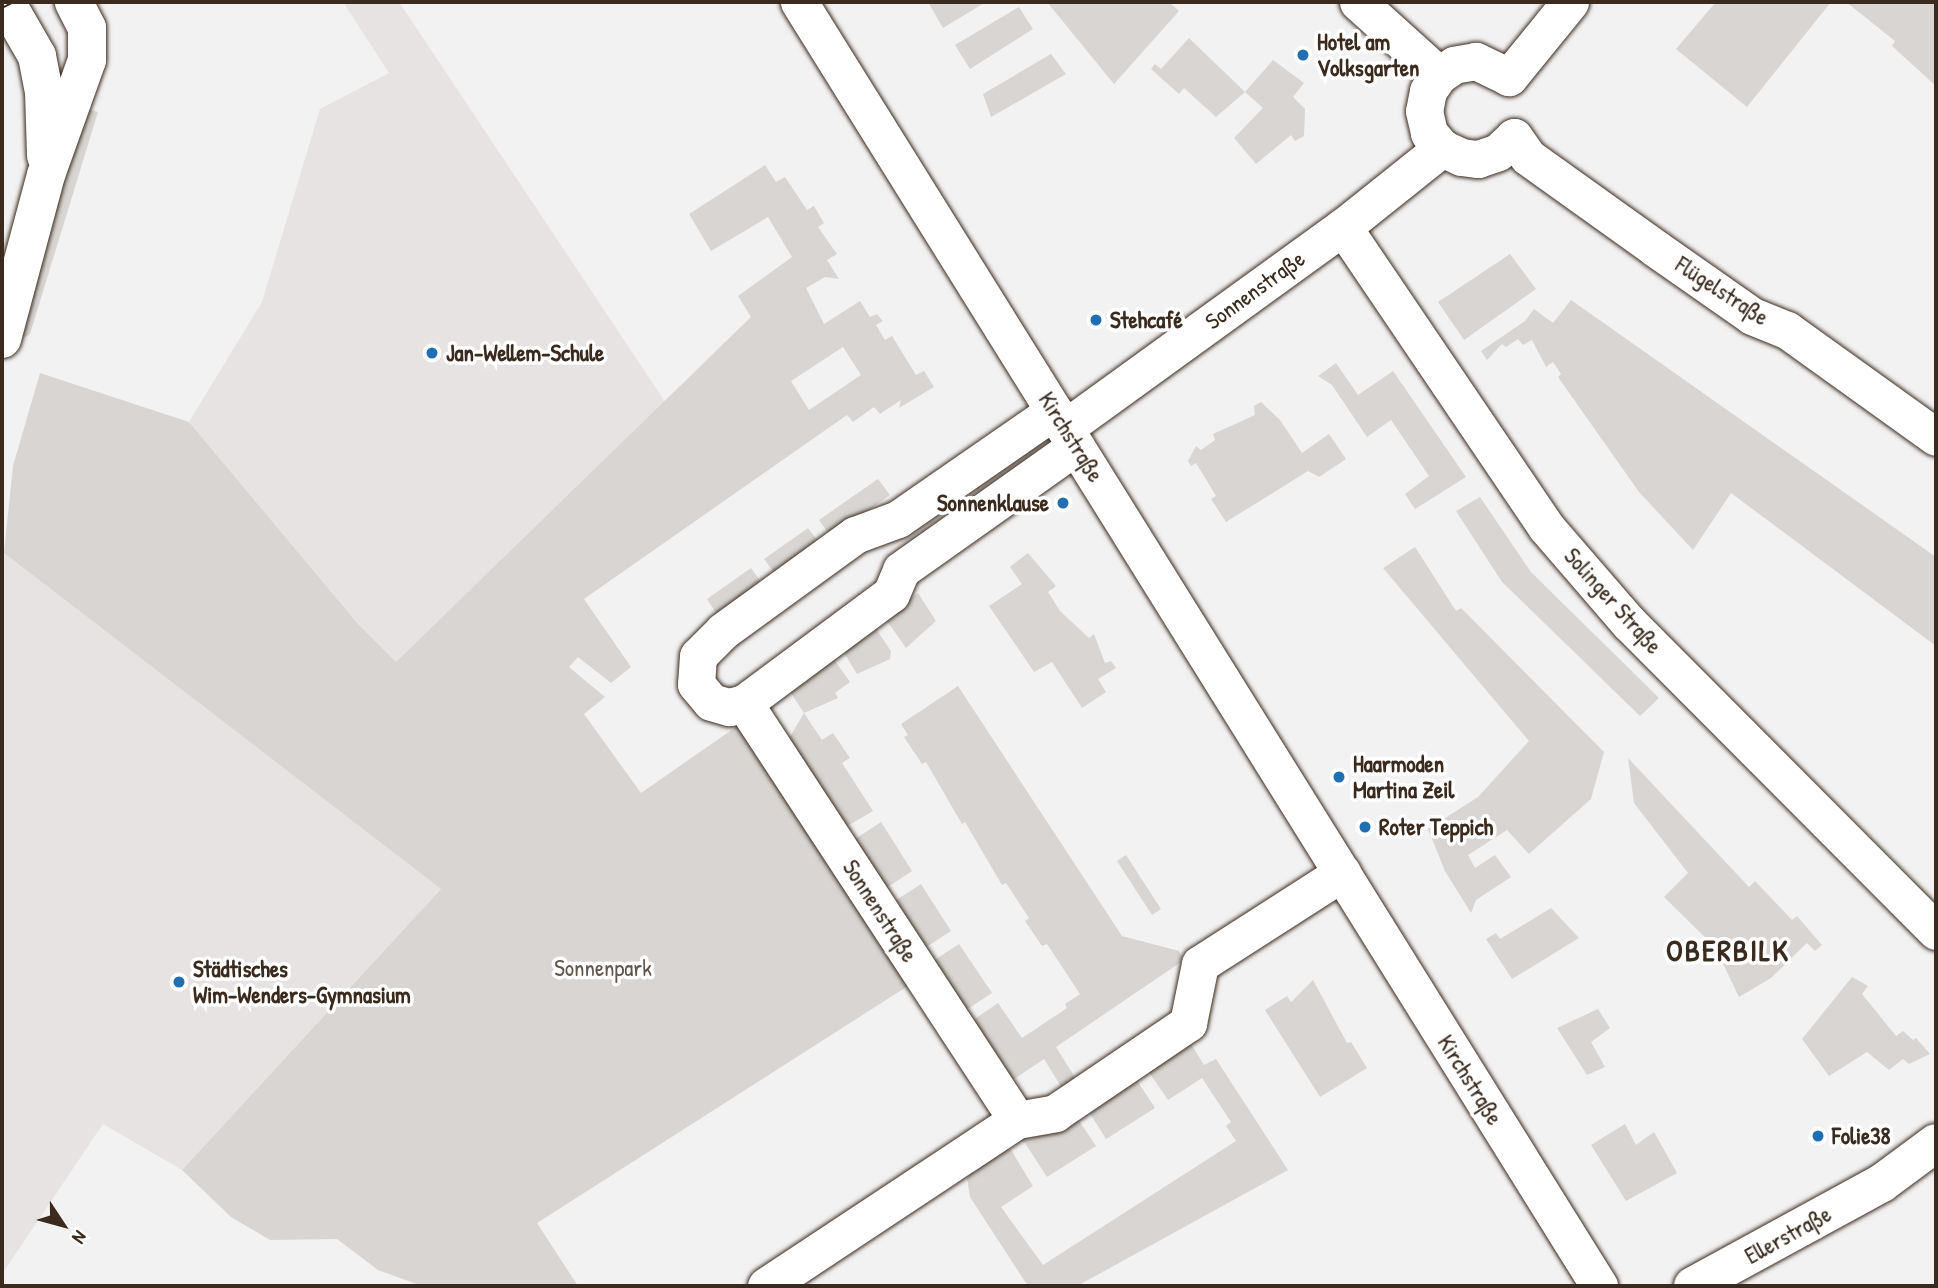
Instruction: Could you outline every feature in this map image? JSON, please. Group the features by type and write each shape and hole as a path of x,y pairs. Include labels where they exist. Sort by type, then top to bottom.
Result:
{"street":[{"path":"6,2 37,56 44,91 46,175"},
{"path":"2,339 46,175 86,60 87,28 74,2"},
{"name":"Kirchstraße","path":"799,2 1599,1286"},
{"path":"1358,2 1439,75"},
{"path":"1442,148 1430,132 1424,111 1428,91 1439,75 1454,65 1476,61 1509,77 1570,2"},
{"name":"Flügelstraße","path":"1442,148 1461,157 1478,159 1498,152 1514,137 1528,158 1752,316 1787,330 1936,437"},
{"name":"Sonnenstraße","path":"1065,428 898,519 844,542 706,645 698,656 696,684 711,702 729,707 744,703 891,594 901,570 1065,428 1343,227 1442,148"},
{"name":"Solinger Straße","path":"1343,227 1546,527 1629,623 1936,931"},
{"path":"873,531 901,570"},
{"name":"Sonnenstraße","path":"744,703 1017,1120"},
{"path":"766,1286 1017,1120 1055,1113 1188,1023 1200,964 1342,873"},
{"name":"Ellerstraße","path":"1693,1286 1882,1183 1936,1143"},
{"name":"Ellerstraße","path":"1882,1183 1936,1165"}],"shaded area":[{"name":"Jan-Wellem-Schule","path":"343,2 399,2 666,403 396,662 358,624 189,422 262,302 320,109 389,73"},
{"name":"Städtisches Wim-Wenders-Gymnasium","path":"4,553 441,889 182,1170 103,1124 2,1274"}],"green space":[{"path":"928,2 986,2 943,28"},
{"path":"1047,2 1169,2 1179,11 1114,84"},
{"path":"1716,2 1831,2 1747,107 1676,49"},
{"path":"1846,2 1936,2 1936,86 1892,46 1895,41"},
{"path":"1019,7 1033,29 970,69 955,45"},
{"path":"1189,38 1245,92 1216,117 1184,88 1179,94 1151,69 1155,64 1161,69"},
{"path":"1051,54 1066,74 991,117 983,94"},
{"path":"1273,60 1304,83 1293,97 1305,109 1304,136 1295,141 1291,135 1256,164 1234,138 1263,108 1245,92"},
{"path":"87,109 98,112 30,334 21,339 18,333"},
{"name":"Sonnenpark","path":"765,165 776,182 785,177 807,210 814,206 824,223 818,227 837,254 827,260 839,279 825,277 806,288 824,324 860,301 870,317 877,314 883,321 876,325 885,340 892,336 916,375 924,371 934,387 899,408 901,400 880,414 874,407 853,422 847,415 584,599 631,667 611,683 578,657 569,667 605,697 584,714 641,793 743,722 911,984 537,1223 578,1286 422,1286 378,1270 337,1239 270,1240 231,1217 182,1170 441,889 4,553 13,466 40,373 189,422 358,624 396,662 751,317 738,296 792,257 768,217 711,251 689,214","holes":["843,347 861,375 809,410 791,381"]},
{"path":"1510,254 1536,289 1464,340 1438,302"},
{"path":"1571,300 1936,557 1936,646 1731,493 1693,550 1639,492 1558,377 1561,374 1553,362 1546,367 1532,340 1523,345 1518,339 1506,347 1502,344 1487,360 1481,351 1525,321 1534,309 1553,323"},
{"path":"1336,363 1358,395 1393,371 1466,477 1415,509 1405,494 1429,476 1391,420 1367,437 1332,385 1318,376"},
{"path":"1261,402 1280,420 1302,453 1329,434 1346,459 1319,477 1308,471 1226,522 1211,499 1216,496 1196,463 1191,466 1188,461 1196,446 1201,450 1215,440 1213,434 1255,415 1254,406"},
{"path":"878,479 890,495 831,537 819,520"},
{"path":"1480,497 1531,572 1659,698 1640,716 1502,582 1456,511"},
{"path":"808,528 821,545 776,575 764,559"},
{"path":"1415,547 1456,611 1461,608 1604,752 1591,799 1529,854 1507,830 1468,855 1475,868 1495,855 1511,877 1476,900 1471,913 1445,871 1428,829 1478,797 1529,741 1383,568"},
{"path":"1028,553 1056,586 1048,592 1060,611 1089,638 1094,634 1105,663 1111,661 1116,668 1098,679 1106,692 1082,708 1052,662 1034,672 989,606 1022,584 1010,567"},
{"path":"751,568 763,585 718,616 707,599"},
{"path":"918,593 936,621 906,648 885,618"},
{"path":"874,626 891,651 890,659 857,674 843,651"},
{"path":"833,658 850,682 835,693 838,698 804,713 789,690"},
{"path":"958,686 1122,936 1179,951 1184,960 1056,1047 1076,1079 1062,1088 1044,1059 1011,1081 972,1021 998,1003 1022,1038 1067,1008 1065,1004 1080,994 1047,944 1042,946 1025,921 1029,918 1006,883 1002,885 926,762 922,764 904,737 908,735 901,724"},
{"path":"804,713 822,740 833,733 850,758 842,763 873,811 837,832 784,747"},
{"path":"1628,758 1749,887 1755,881 1792,920 1797,916 1822,945 1815,951 1807,943 1771,978 1739,997 1715,947 1664,897 1688,873 1634,803"},
{"path":"881,822 912,871 877,894 846,845"},
{"path":"1126,855 1161,909 1152,915 1117,861"},
{"path":"921,884 951,931 917,953 886,907"},
{"path":"1551,908 1579,938 1512,979 1486,939 1496,933 1500,939"},
{"path":"959,944 992,993 957,1016 924,967"},
{"path":"1852,977 1868,986 1862,994 1896,1036 1903,1031 1913,1040 1916,1038 1930,1054 1909,1064 1903,1059 1889,1070 1867,1052 1829,1076 1802,1039"},
{"path":"1313,980 1347,1043 1351,1042 1367,1068 1320,1097 1265,1010 1287,996 1291,1002"},
{"path":"1598,1009 1610,1028 1591,1042 1605,1067 1587,1075 1557,1028"},
{"path":"1188,1039 1204,1065 1216,1059 1288,1170 1077,1286 1028,1286 970,1197 967,1178 972,1170 1004,1149 1011,1150 1033,1186 1001,1207 1043,1265 1236,1141 1226,1126 1231,1122 1202,1078 1168,1100 1146,1068"},
{"path":"1134,1076 1155,1108 1106,1139 1086,1107"},
{"path":"1074,1113 1096,1146 1047,1177 1025,1143 1017,1139"},
{"path":"1625,1124 1636,1145 1654,1132 1677,1173 1626,1201 1591,1145"}],"tram line":[{"path":"2,8 14,2"}],"place":[{"name":"Hotel am Volksgarten","path":"1303,55"},
{"name":"Stehcafé","path":"1096,320"},
{"name":"Jan-Wellem-Schule","path":"432,353"},
{"name":"Sonnenklause","path":"1063,503"},
{"name":"Haarmoden Martina Zeil","path":"1339,777"},
{"name":"Roter Teppich","path":"1365,827"},
{"name":"Städtisches Wim-Wenders-Gymnasium","path":"179,982"},
{"name":"Folie38","path":"1818,1136"}],"district":[{"name":"OBERBILK","path":"1728,950"}]}
